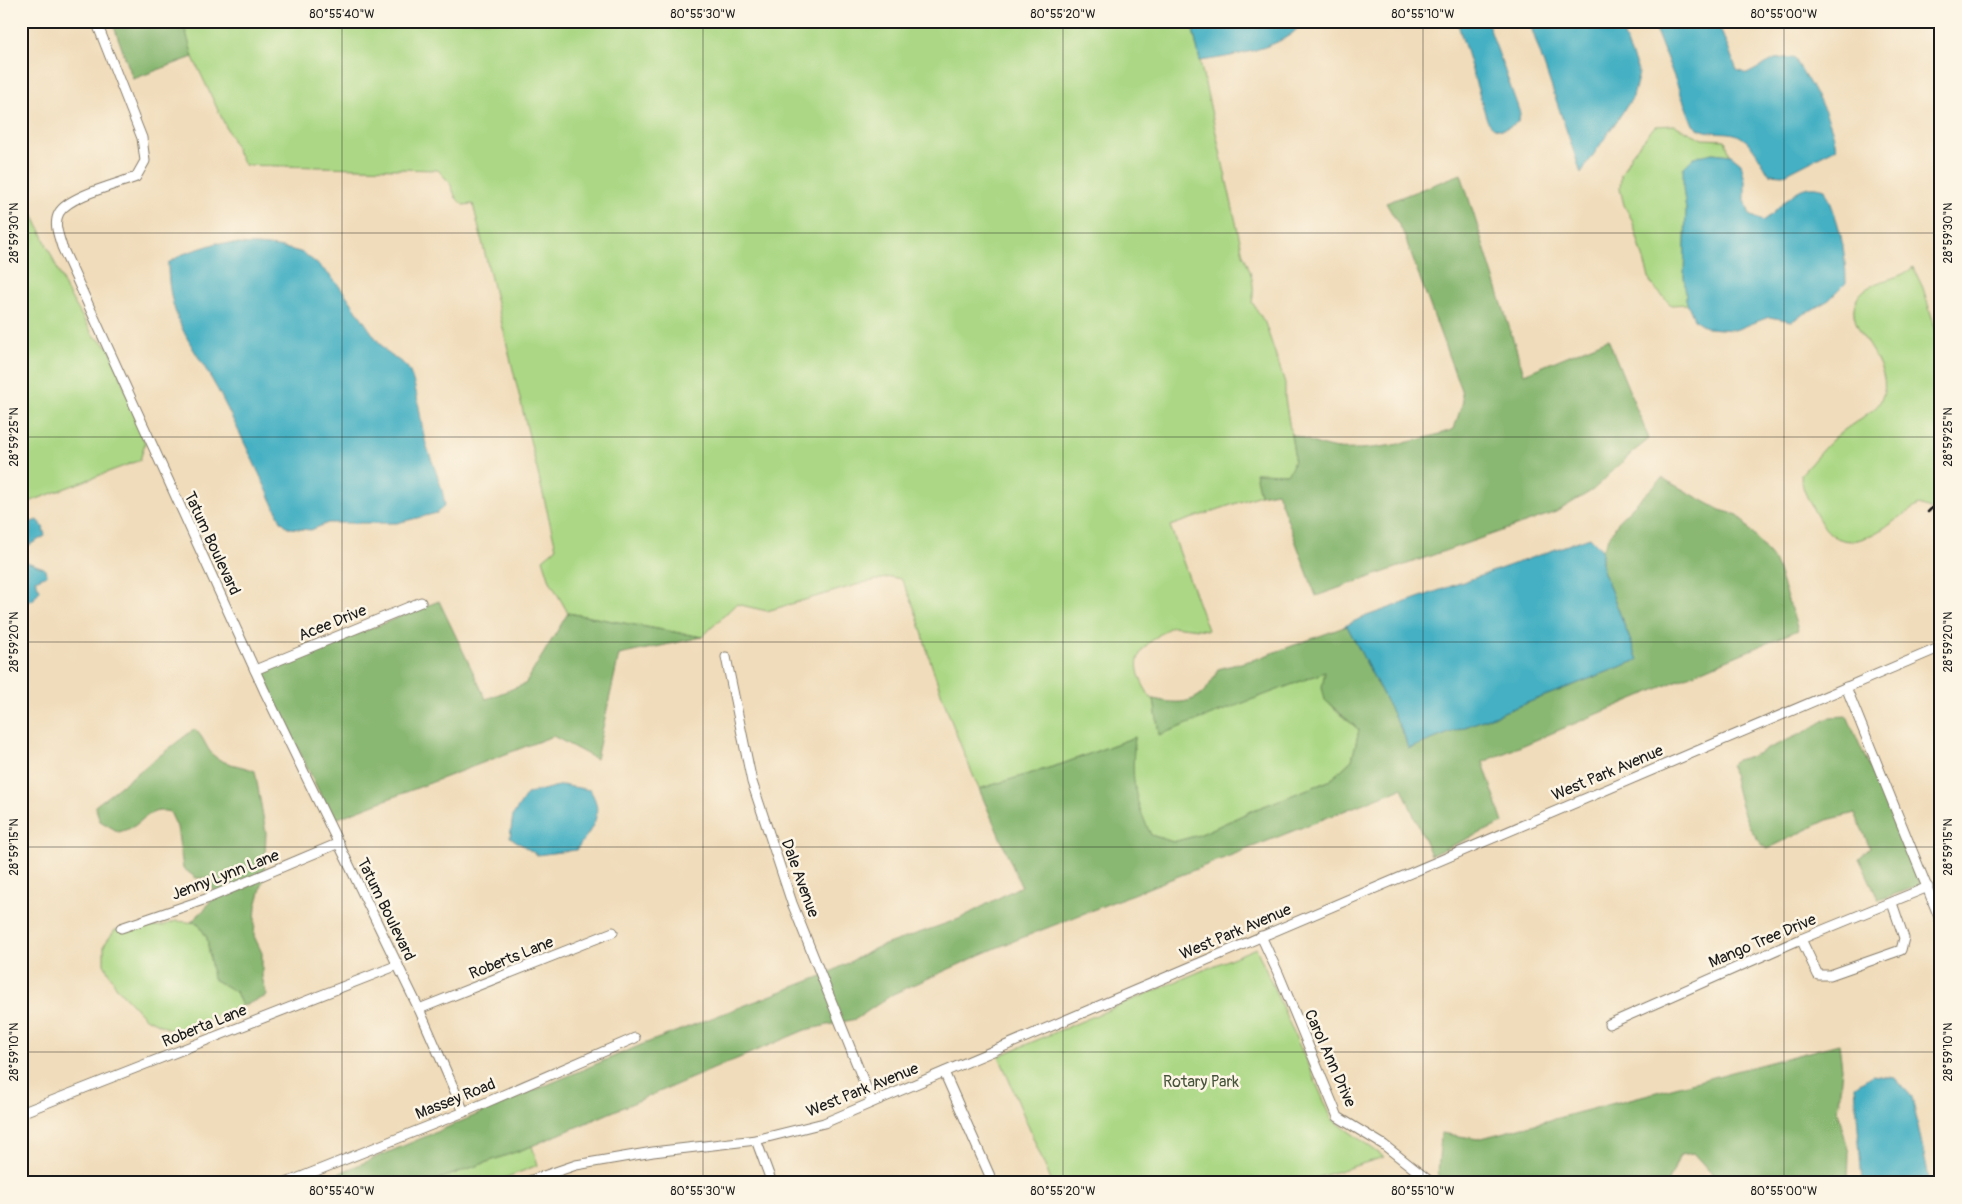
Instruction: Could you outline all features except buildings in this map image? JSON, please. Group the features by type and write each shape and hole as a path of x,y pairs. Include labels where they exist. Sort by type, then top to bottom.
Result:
{"street":[{"name":"Tatum Boulevard","path":"96,21 142,138 145,161 136,177 70,201 59,213 56,225 62,247 255,670 419,1009 464,1112"},
{"name":"Acee Drive","path":"255,670 421,602"},
{"name":"West Park Avenue","path":"523,1183 576,1165 653,1152 756,1140 824,1122 1941,647"},
{"name":"Dale Avenue","path":"726,658 752,782 792,903 872,1102"},
{"path":"1846,687 1941,922"},
{"name":"Jenny Lynn Lane","path":"121,928 206,899 339,843"},
{"name":"Mango Tree Drive","path":"1609,1024 1801,939 1928,887"},
{"path":"1801,939 1818,975 1830,975 1901,950 1904,938 1892,903"},
{"name":"Roberts Lane","path":"419,1009 613,932"},
{"name":"Carol Ann Drive","path":"1261,936 1279,974 1338,1117 1384,1145 1432,1183"},
{"name":"Roberta Lane","path":"21,1113 398,965"},
{"name":"Massey Road","path":"286,1183 464,1112 635,1038"},
{"path":"944,1072 991,1182"},
{"path":"756,1140 772,1183"}],"green space":[{"path":"112,21 177,21 186,32 193,57 133,79"},
{"path":"177,21 1191,21 1243,254 1252,277 1252,302 1265,323 1285,383 1285,398 1295,460 1294,467 1287,474 1256,473 1260,495 1170,526 1208,630 1172,626 1144,648 1139,656 1139,673 1143,685 1151,698 1154,699 1159,734 1325,672 1323,683 1326,699 1336,711 1359,730 1352,760 1329,781 1256,809 1199,835 1173,842 1151,835 1137,807 1132,767 1135,737 1062,764 979,789 942,695 915,609 901,579 891,577 863,583 767,611 736,604 702,637 568,613 550,581 543,559 556,548 473,204 463,205 456,198 450,183 438,170 244,165 189,49 186,32"},
{"path":"1674,125 1703,139 1725,140 1730,155 1713,153 1683,187 1686,210 1684,276 1688,304 1671,305 1651,284 1632,220 1624,205 1620,189 1621,175 1631,155 1655,126"},
{"path":"1461,174 1524,374 1608,339 1649,439 1593,490 1556,512 1316,596 1277,492 1260,495 1255,473 1287,474 1294,460 1291,434 1327,447 1353,449 1398,444 1454,429 1463,401 1461,390 1403,232 1386,203"},
{"path":"21,186 67,291 93,335 110,348 145,443 140,460 21,505"},
{"path":"1913,267 1923,288 1941,347 1941,513 1919,505 1865,538 1852,541 1840,539 1828,531 1817,516 1804,490 1801,474 1833,439 1880,402 1885,388 1883,374 1856,321 1854,309 1858,297 1870,286 1907,272"},
{"path":"1662,478 1720,510 1738,515 1775,562 1798,630 1483,762 1503,823 1431,855 1402,788 996,948 893,994 856,1019 805,1030 527,1148 428,1183 316,1183 641,1045 827,974 876,948 959,919 1021,886 979,789 1062,764 1135,737 1133,764 1135,787 1140,809 1151,835 1173,842 1199,835 1256,809 1329,781 1352,760 1359,730 1325,700 1322,687 1325,672 1159,735 1154,699 1176,702 1193,699 1207,688 1218,669 1256,659 1347,626 1404,735 1408,749 1638,660 1602,568 1602,550 1620,519"},
{"path":"439,601 486,699 525,684 568,613 702,637 619,655 596,759 553,736 333,820 261,673"},
{"path":"1847,716 1921,885 1879,900 1859,858 1870,848 1855,813 1827,820 1767,849 1752,832 1747,821 1739,799 1731,765 1736,760 1752,756 1805,732 1830,717"},
{"path":"194,729 210,752 217,758 255,771 266,833 264,878 256,906 254,936 262,953 262,977 267,996 242,1006 236,992 213,979 207,938 198,923 191,922 206,908 215,893 208,878 196,878 183,868 177,827 170,812 160,811 152,813 129,829 119,832 100,821 95,806"},
{"path":"176,921 198,923 207,938 213,979 236,992 242,1006 176,1032 145,1018 117,988 104,964 104,945 115,930 162,926"},
{"name":"Rotary Park","path":"1256,948 1332,1119 1384,1157 1300,1183 1052,1183 999,1056"},
{"path":"1839,1044 1842,1068 1838,1112 1849,1153 1848,1183 1720,1183 1693,1153 1680,1155 1668,1183 1443,1183 1438,1173 1441,1133 1478,1139"},
{"path":"532,1146 538,1165 492,1183 428,1183"}],"water":[{"path":"1191,21 1302,21 1296,30 1286,38 1257,50 1200,61"},
{"path":"1457,21 1487,21 1520,113 1519,121 1506,128 1494,128 1487,120"},
{"path":"1529,21 1618,21 1639,73 1633,97 1581,173"},
{"path":"1652,21 1717,21 1737,70 1747,74 1775,59 1794,57 1825,112 1834,136 1836,148 1783,175 1769,174 1746,140 1736,134 1706,131 1693,125"},
{"path":"1713,153 1731,155 1741,163 1745,180 1745,200 1750,215 1763,221 1798,191 1815,187 1825,189 1841,235 1846,271 1846,283 1829,300 1792,321 1769,317 1735,330 1707,328 1694,319 1686,300 1684,276 1686,210 1683,168 1694,157"},
{"path":"217,243 290,249 306,255 327,272 386,351 407,367 415,386 425,440 444,497 445,505 437,513 397,523 328,523 311,530 289,528 281,521 221,396 185,334 173,302 169,284 168,263 183,254"},
{"path":"37,520 43,527 45,536 24,548 27,562 44,568 47,575 35,580 40,590 33,600 21,604 21,526"},
{"path":"1590,537 1602,550 1602,568 1638,660 1408,749 1404,735 1347,626 1343,627 1361,618"},
{"path":"562,785 590,790 597,807 595,822 576,850 537,855 510,837 513,815 527,794"},
{"path":"1872,1075 1895,1078 1912,1097 1930,1183 1862,1183 1855,1086"}],"railway":[{"path":"1928,512 1941,499"}]}
